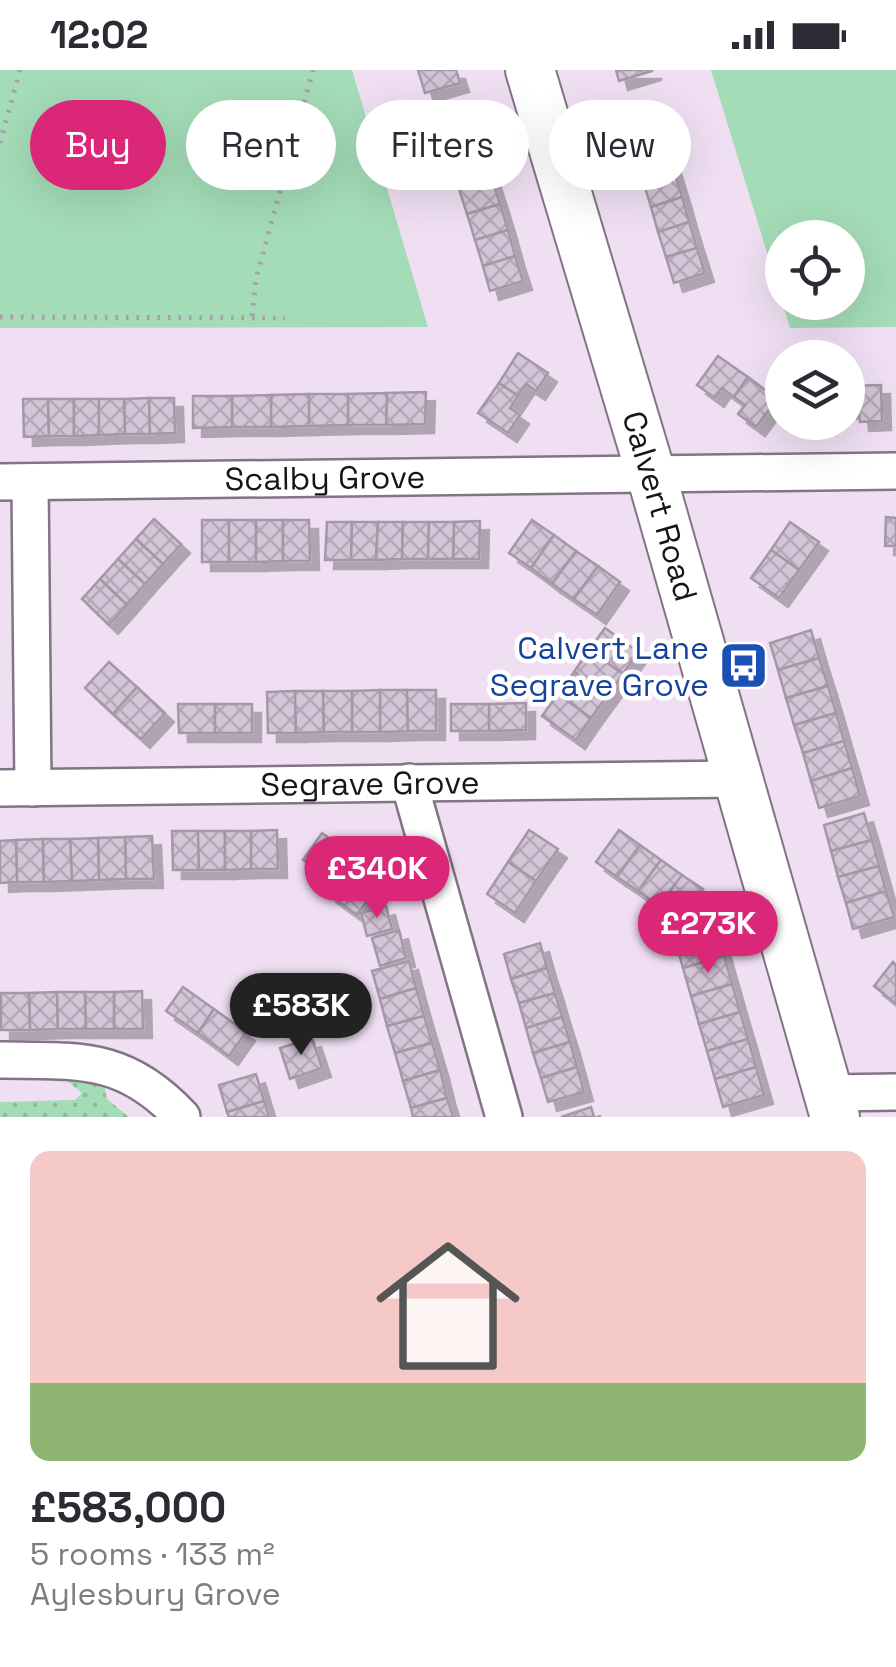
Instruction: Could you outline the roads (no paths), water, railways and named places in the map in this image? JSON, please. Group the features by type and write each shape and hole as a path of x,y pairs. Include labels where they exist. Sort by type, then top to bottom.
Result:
{"street":[{"name":"Calvert Road","path":"530,70 651,474 831,1105"},
{"name":"Scalby Grove","path":"15,482 896,471"},
{"path":"15,482 16,788"},
{"name":"Segrave Grove","path":"16,788 738,779"},
{"path":"409,782 504,1117"},
{"path":"0,1060 108,1066 156,1090 182,1117"},
{"path":"831,1105 896,1092"}],"place":[{"name":"Calvert Lane Segrave Grove","path":"744,666"}]}
